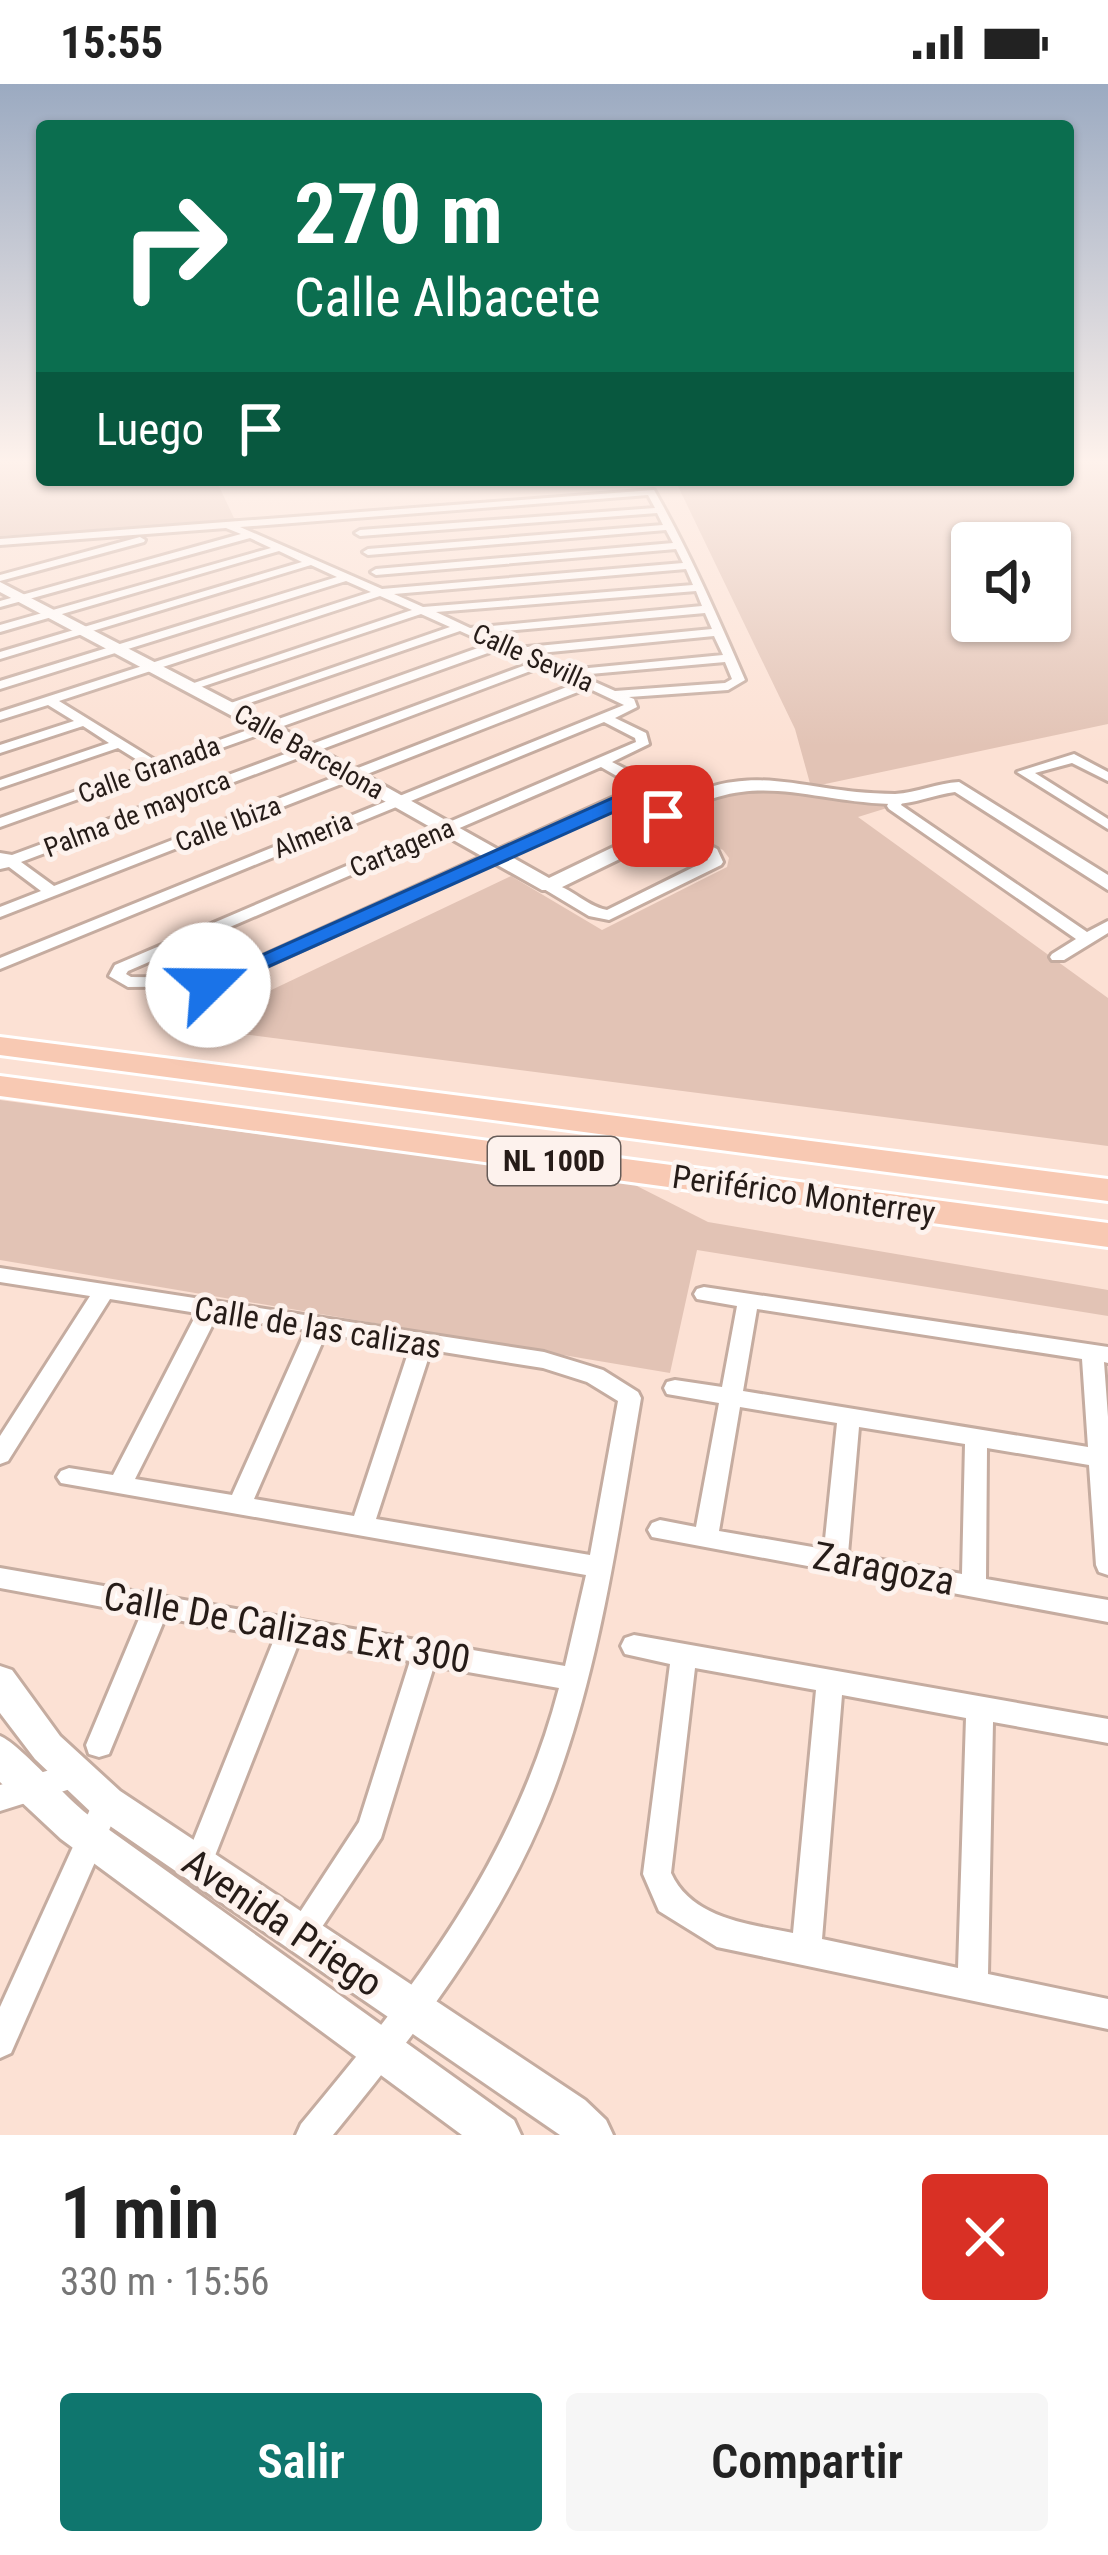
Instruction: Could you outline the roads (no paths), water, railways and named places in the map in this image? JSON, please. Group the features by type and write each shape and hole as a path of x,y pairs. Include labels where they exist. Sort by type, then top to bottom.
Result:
{"highway":[{"name":"Periférico Monterrey","path":"0,1046 1108,1190"},
{"name":"Periférico Monterrey","path":"0,1086 1108,1235"}],"street":[{"path":"1,588 103,555"},
{"path":"24,597 178,555"},
{"path":"0,628 257,555"},
{"name":"Calle Sevilla","path":"295,555 590,682 632,704 628,709"},
{"path":"369,555 376,590"},
{"path":"376,572 577,555"},
{"path":"615,694 739,682 684,555"},
{"path":"0,656 312,562"},
{"path":"0,716 376,590 690,566"},
{"path":"0,685 346,577"},
{"name":"Calle Barcelona","path":"1,588 228,706 594,913 614,914 716,862 712,853 666,829"},
{"path":"191,686 423,610 699,588"},
{"path":"228,706 465,628 709,609"},
{"path":"519,651 718,632"},
{"name":"Calle Granada","path":"0,823 501,644"},
{"path":"568,673 730,658"},
{"name":"Palma de mayorca","path":"4,860 543,662"},
{"name":"Calle Ibiza","path":"0,912 590,682"},
{"path":"50,700 157,767"},
{"name":"Almeria","path":"0,964 628,709"},
{"name":"Cartagena","path":"498,858 224,980 199,986 128,982 117,973 644,741 605,718"},
{"path":"0,749 83,722"},
{"path":"0,784 118,744"},
{"path":"1108,777 1074,758 1024,772 1108,825"},
{"path":"498,858 642,791 644,785 602,762"},
{"path":"666,829 659,819 663,816 736,782 775,782 897,799 947,787 964,788 1108,884"},
{"path":"897,799 894,806 1086,939"},
{"path":"615,804 666,829"},
{"path":"549,886 666,829"},
{"path":"4,860 52,891"},
{"path":"1058,957 1108,926"},
{"name":"Calle de las calizas","path":"1,1276 571,1366 630,1398 598,1568"},
{"path":"0,1455 103,1293"},
{"path":"704,1294 1100,1354 1108,1565"},
{"path":"706,1536 748,1300"},
{"path":"120,1485 209,1310"},
{"path":"239,1507 318,1328"},
{"path":"363,1524 422,1344"},
{"path":"675,1388 1101,1458"},
{"path":"835,1558 849,1419"},
{"path":"974,1586 976,1438"},
{"path":"69,1477 598,1568 573,1679 536,1799 509,1857 413,2009 312,2135"},
{"name":"Zaragoza","path":"660,1530 1108,1611"},
{"name":"Calle De Calizas Ext 300","path":"0,1578 573,1679"},
{"path":"100,1744 158,1604"},
{"path":"196,1866 292,1628"},
{"path":"634,1646 1108,1731"},
{"path":"302,1933 370,1828 426,1651"},
{"path":"684,1655 657,1874 669,1901 717,1932 1108,2014"},
{"name":"Avenida Priego","path":"0,1681 21,1718 74,1776 99,1820 380,2054 500,2135"},
{"path":"806,1951 830,1681"},
{"path":"973,1985 980,1708"},
{"name":"Avenida Priego","path":"0,1753 16,1794 99,1820 196,1866 570,2115 591,2135"},
{"path":"16,1794 74,1776"},
{"path":"0,2042 11,1987 99,1820"}]}
